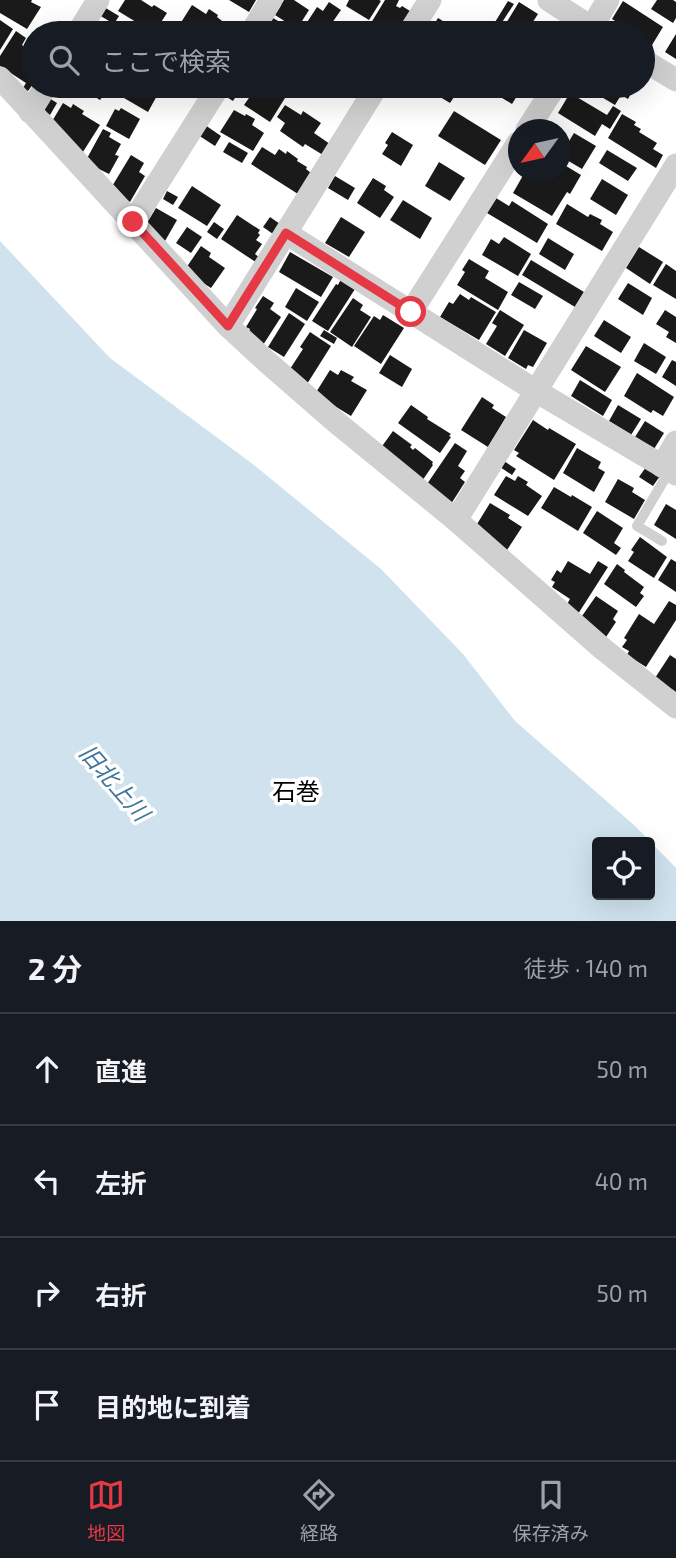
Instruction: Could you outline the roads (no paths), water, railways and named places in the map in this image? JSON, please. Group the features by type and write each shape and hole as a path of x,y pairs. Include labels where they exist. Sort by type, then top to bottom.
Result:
{"street":[{"path":"85,21 98,0"},
{"path":"258,21 271,0"},
{"path":"417,21 430,0"},
{"path":"549,0 578,21"},
{"path":"598,21 608,0"},
{"path":"655,67 676,80"},
{"path":"0,78 228,326 603,649 676,707"},
{"path":"30,112 39,98"},
{"path":"133,222 211,98"},
{"path":"228,326 370,98"},
{"path":"534,119 547,98"},
{"path":"411,312 508,160"},
{"path":"456,520 676,165"},
{"path":"286,233 536,391 669,470 676,442"}],"lane":[{"path":"662,541 637,526 669,470"}],"water":[{"name":"旧北上川","path":"0,241 110,358 254,465 381,569 463,654 515,721 646,837 592,837 592,900 655,900 655,846 676,868 676,921 0,921"}],"district":[{"name":"石巻","path":"296,790"}]}
